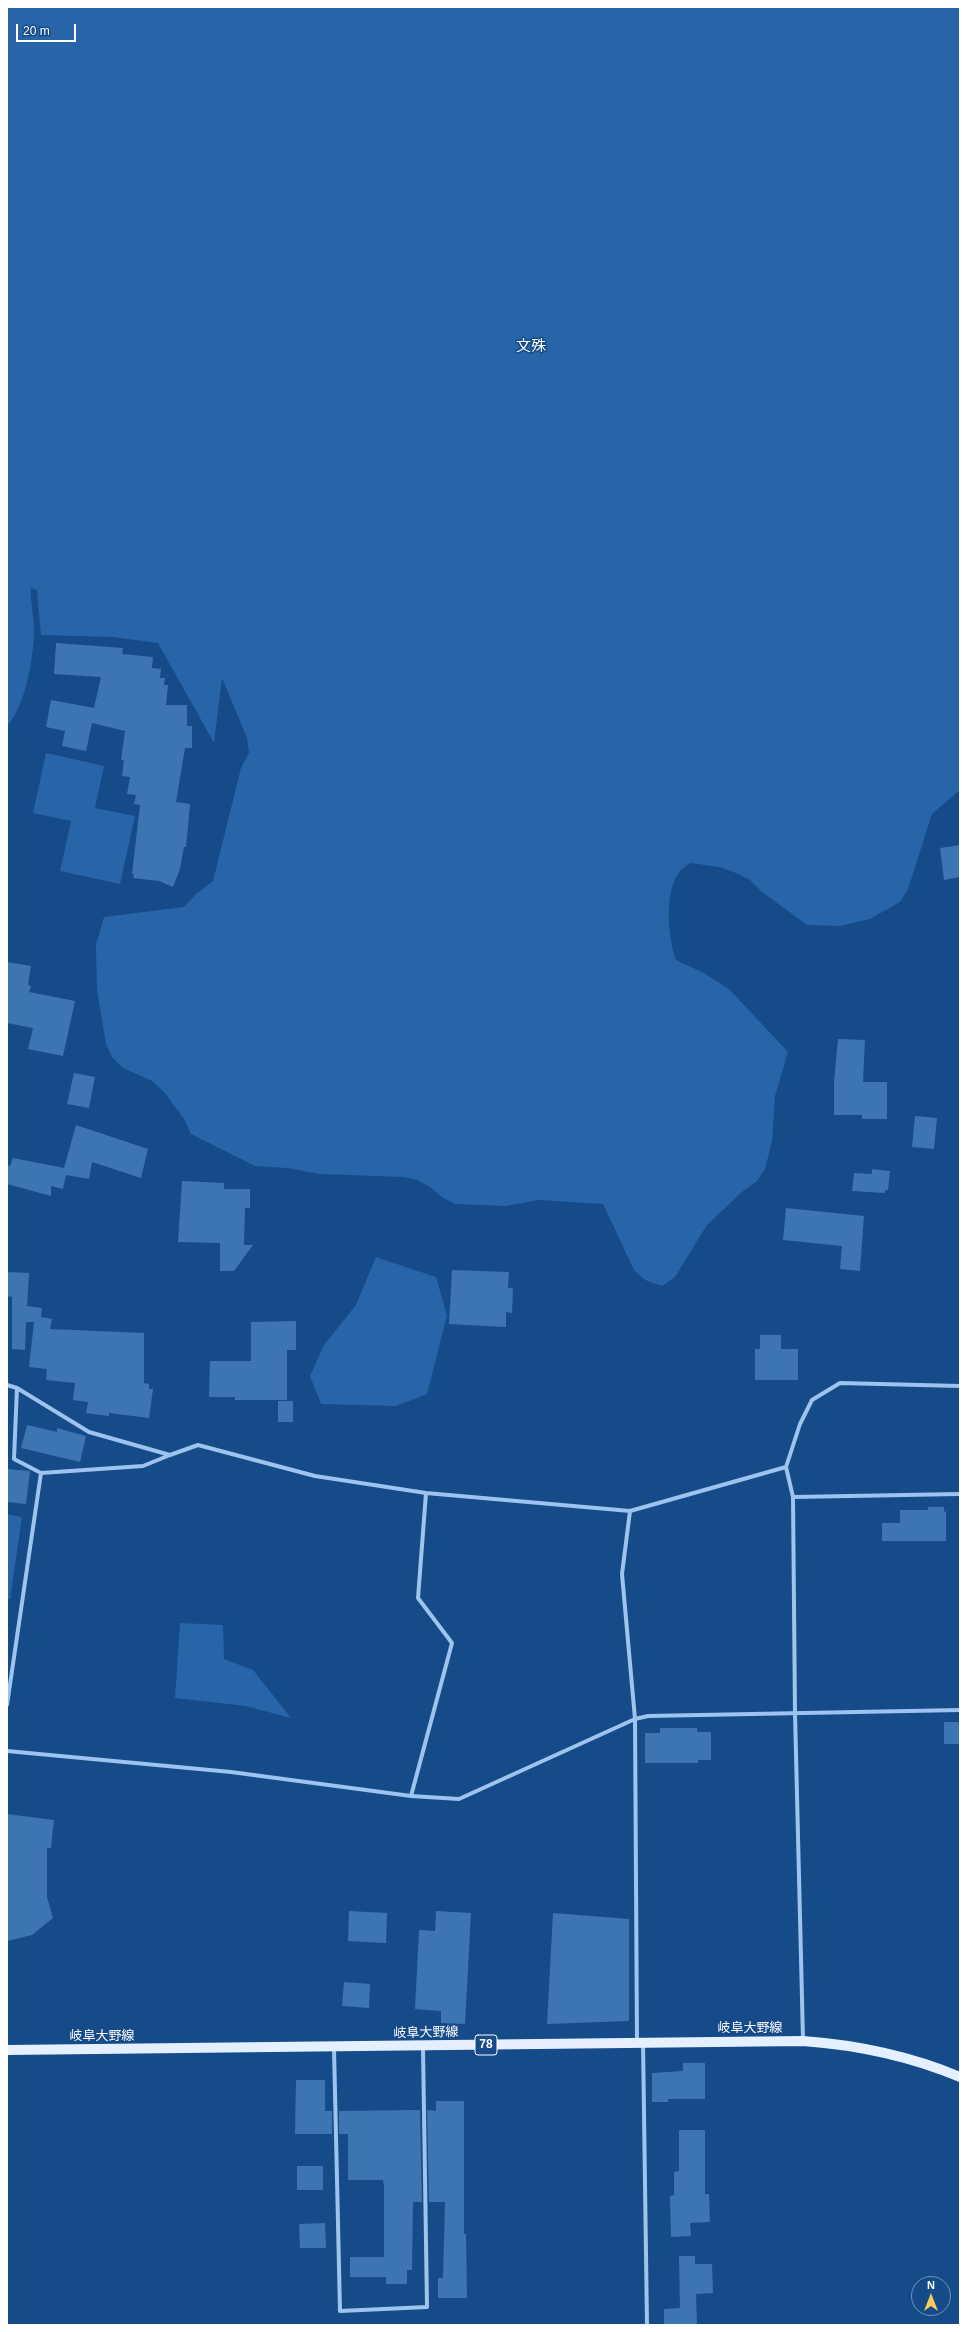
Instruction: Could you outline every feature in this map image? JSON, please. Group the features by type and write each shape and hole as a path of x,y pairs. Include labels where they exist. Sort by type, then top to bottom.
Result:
{"main road":[{"name":"岐阜大野線","path":"7,2050 334,2048 640,2042 803,2041 840,2044 882,2052 930,2064 960,2076"}],"street":[{"path":"803,2041 795,1713 793,1497 786,1467 800,1424 812,1400 840,1383 960,1386"},
{"path":"7,1385 17,1388 89,1432 170,1455"},
{"path":"17,1388 14,1459 41,1473 143,1466 198,1445 315,1476 426,1493 630,1511 786,1467"},
{"path":"7,1705 41,1473"},
{"path":"411,1796 452,1643 418,1598 426,1493"},
{"path":"793,1497 960,1494"},
{"path":"630,1511 622,1574 635,1719 640,2042 647,2325"},
{"path":"7,1751 232,1772 411,1796 459,1799 635,1719 648,1716 960,1710"},
{"path":"334,2048 340,2311 427,2307 423,2046"}],"shaded area":[{"path":"7,7 960,7 960,790 932,814 908,889 900,902 870,919 840,926 807,925 761,891 750,880 736,873 720,867 690,863 678,874 671,893 669,904 669,929 676,960 704,973 730,990 788,1052 775,1096 772,1141 765,1169 757,1181 742,1192 707,1225 675,1277 662,1286 645,1280 634,1270 603,1204 539,1200 506,1206 455,1204 417,1180 403,1177 320,1174 287,1168 255,1166 191,1134 184,1119 164,1092 152,1081 123,1068 112,1057 106,1044 97,990 96,945 104,917 184,907 196,894 213,881 241,768 249,753 247,738 222,678 214,743 158,643 113,637 41,635 37,590 31,588 34,629 30,670 19,707 7,726"},
{"path":"46,753 104,766 95,808 135,816 120,884 60,871 71,821 33,813"},
{"path":"376,1257 436,1277 447,1315 427,1394 396,1406 321,1404 310,1376 324,1345 356,1305"},
{"path":"7,1514 22,1517 10,1599 7,1599"},
{"path":"180,1623 223,1625 224,1659 253,1670 291,1718 246,1706 175,1698"}],"building":[{"path":"56,643 123,648 122,654 153,657 152,668 161,669 160,678 165,678 164,685 168,685 166,705 187,705 187,726 192,726 192,748 185,748 176,802 190,804 186,847 184,847 180,869 173,887 159,881 133,878 134,874 132,874 140,805 134,804 136,795 127,794 130,777 122,776 124,760 121,760 125,731 92,723 86,751 62,746 65,731 46,727 51,700 94,708 101,677 54,674"},
{"path":"960,845 960,877 944,880 940,848"},
{"path":"7,962 31,966 28,985 31,986 29,992 75,1001 63,1056 28,1049 33,1028 7,1023"},
{"path":"838,1039 865,1040 863,1082 887,1082 887,1119 862,1119 862,1115 834,1115 834,1082"},
{"path":"74,1073 95,1077 89,1108 67,1104"},
{"path":"915,1116 937,1118 934,1149 912,1147"},
{"path":"76,1125 148,1149 141,1178 92,1162 89,1179 66,1175 63,1189 51,1186 51,1196 7,1184 7,1165 10,1166 13,1158 64,1168"},
{"path":"872,1169 890,1171 888,1190 885,1190 885,1193 852,1191 854,1173 872,1174"},
{"path":"182,1181 224,1183 224,1189 250,1189 250,1208 245,1208 244,1245 253,1245 234,1271 220,1271 220,1243 178,1242"},
{"path":"786,1208 864,1216 860,1271 840,1269 842,1246 783,1240"},
{"path":"452,1270 509,1272 508,1288 513,1288 512,1313 506,1312 506,1327 449,1324"},
{"path":"7,1272 29,1273 27,1306 42,1308 41,1317 52,1319 50,1329 144,1333 144,1383 149,1384 149,1389 153,1389 149,1418 109,1413 109,1416 86,1413 88,1402 73,1400 75,1383 46,1380 47,1369 29,1367 34,1322 26,1322 25,1350 12,1349 12,1297 7,1296"},
{"path":"296,1321 296,1350 287,1350 287,1400 235,1400 235,1397 209,1397 210,1361 251,1361 251,1322"},
{"path":"760,1335 781,1335 781,1349 798,1349 798,1380 755,1380 755,1349 760,1349"},
{"path":"278,1401 293,1401 293,1422 278,1422"},
{"path":"27,1425 57,1432 57,1428 86,1436 80,1462 21,1448"},
{"path":"7,1469 30,1471 26,1504 7,1502"},
{"path":"928,1507 944,1507 944,1512 946,1511 946,1541 882,1541 882,1523 900,1523 900,1510 928,1510"},
{"path":"944,1722 960,1722 960,1744 944,1744"},
{"path":"660,1728 697,1728 697,1732 711,1732 711,1760 698,1760 698,1763 645,1763 645,1733 660,1733"},
{"path":"7,1814 54,1820 51,1848 47,1848 47,1897 53,1918 32,1935 7,1941"},
{"path":"349,1911 387,1913 386,1943 348,1941"},
{"path":"436,1911 471,1913 465,2024 441,2023 441,2011 415,2009 419,1930 435,1931"},
{"path":"553,1913 629,1919 629,2021 547,2024"},
{"path":"344,1982 370,1984 369,2008 342,2006"},
{"path":"683,2063 705,2063 705,2099 668,2099 668,2102 652,2102 652,2073 683,2071"},
{"path":"296,2080 325,2080 325,2111 332,2111 332,2134 295,2134"},
{"path":"436,2101 464,2101 464,2234 466,2234 467,2298 438,2298 438,2278 443,2278 445,2202 429,2202 427,2110 436,2111"},
{"path":"420,2110 422,2202 413,2202 412,2270 407,2270 407,2284 386,2284 386,2277 350,2277 350,2257 384,2257 384,2186 383,2180 348,2180 348,2134 339,2134 339,2111"},
{"path":"679,2130 705,2130 705,2194 709,2194 710,2222 690,2223 691,2236 671,2237 670,2196 674,2195 674,2172 679,2171"},
{"path":"297,2166 323,2166 323,2190 297,2190"},
{"path":"325,2223 326,2248 300,2248 299,2224"},
{"path":"679,2256 695,2256 695,2264 712,2264 713,2293 696,2294 697,2325 664,2325 664,2309 680,2308"}],"district":[{"name":"文殊","path":"531,347"}]}
